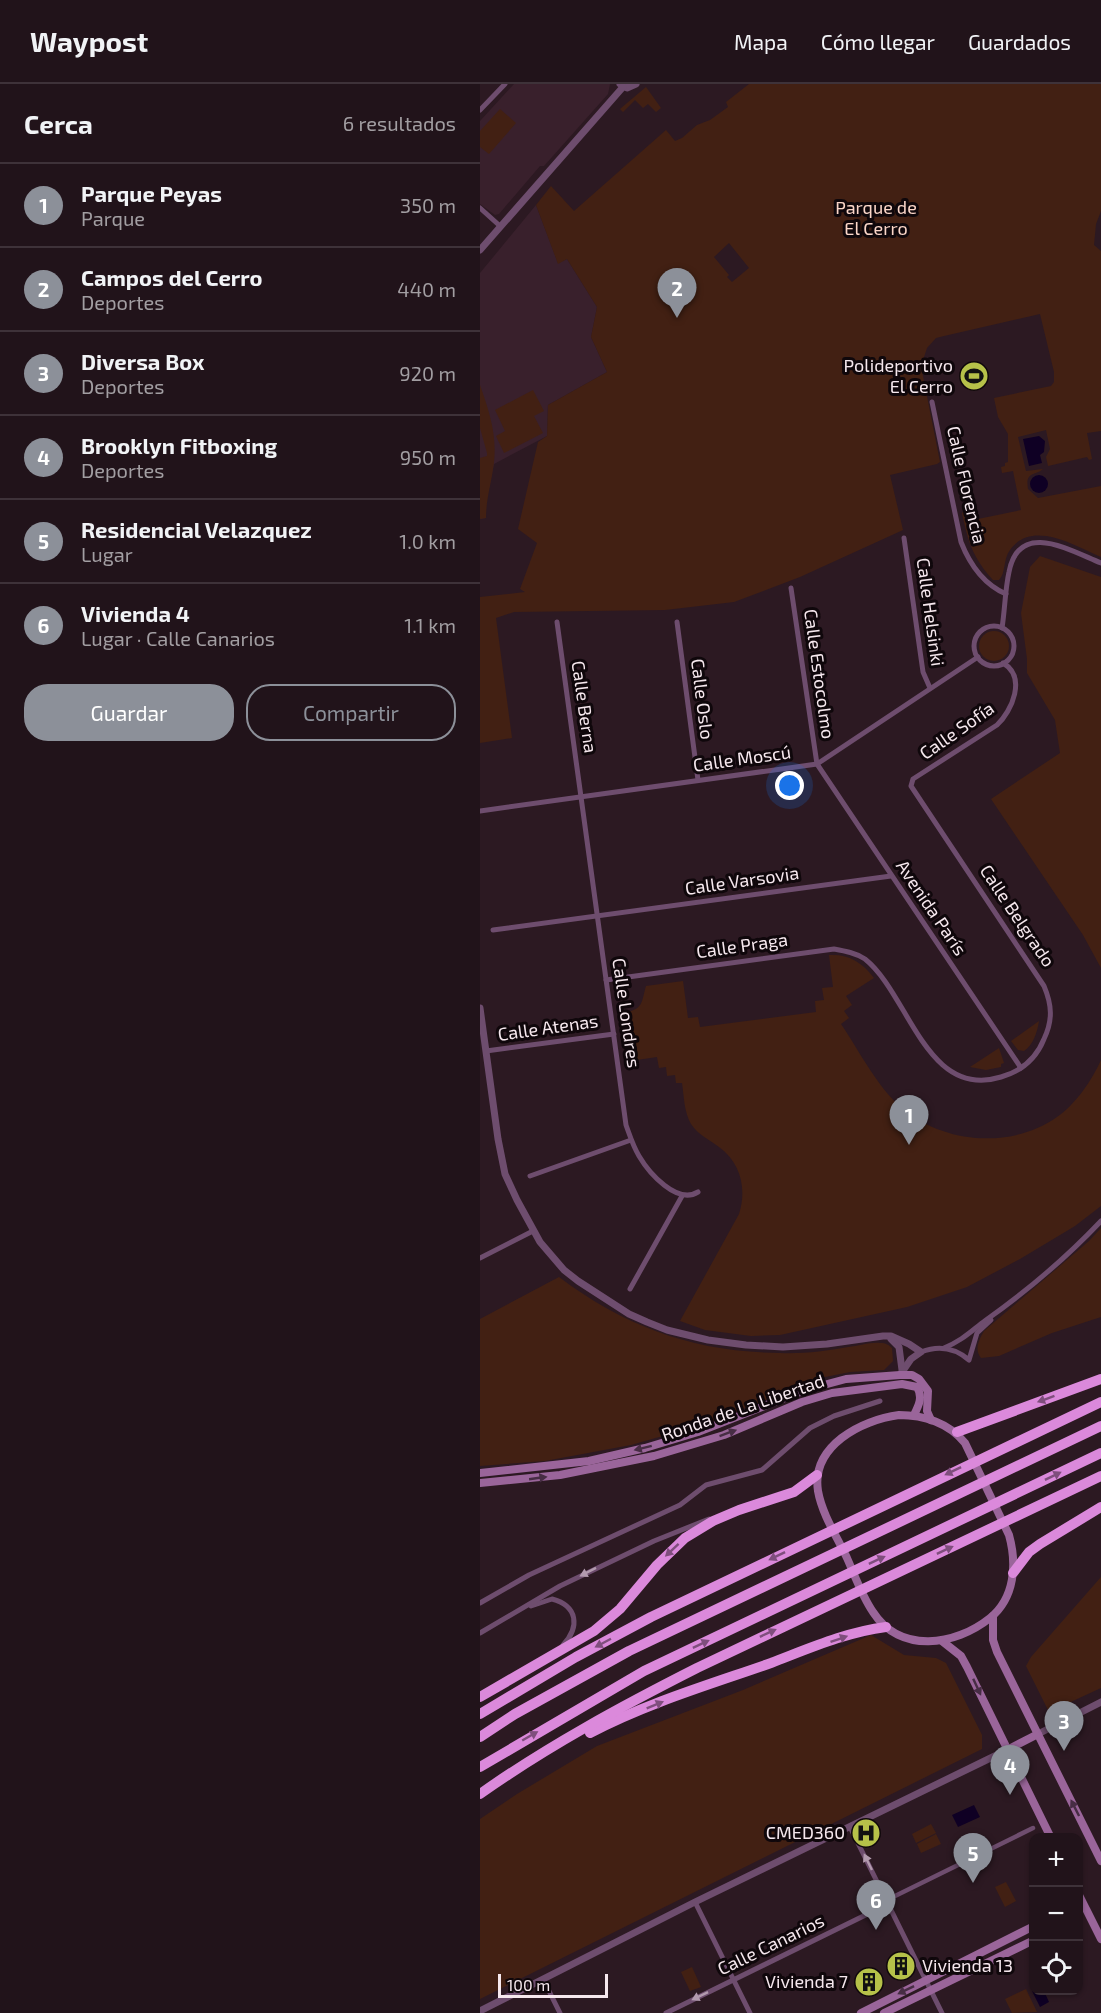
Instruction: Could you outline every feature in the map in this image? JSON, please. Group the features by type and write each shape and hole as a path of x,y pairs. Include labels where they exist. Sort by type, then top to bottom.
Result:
{"highway":[{"path":"957,1432 1101,1378"},
{"path":"480,1714 576,1657 651,1617 1101,1402"},
{"path":"480,1737 515,1714 629,1651 1101,1426"},
{"path":"480,1767 644,1671 1101,1453"},
{"path":"480,1697 582,1639 608,1620 657,1565 685,1538 713,1521 794,1492 817,1475"},
{"path":"480,1794 548,1749 697,1668 1101,1476"},
{"path":"1013,1573 1029,1552 1101,1507"},
{"path":"496,1782 601,1727 659,1703 857,1633 886,1627"}],"main road":[{"name":"Ronda de La Libertad","path":"480,1473 589,1461 645,1448 698,1432 827,1383 901,1372 924,1384 928,1391 927,1411 931,1420"},
{"name":"Ronda de La Libertad","path":"480,1483 560,1475 635,1461 724,1435 802,1402 856,1388 902,1384 917,1387 920,1400 914,1415"},
{"path":"914,1415 931,1420 957,1432 965,1443 1009,1534 1014,1559 1012,1582 1006,1599 993,1616 974,1629 942,1641 918,1641 903,1637 886,1627 873,1612 820,1500 817,1475 827,1453 834,1444 853,1429 885,1417 914,1415"},
{"path":"993,1616 993,1640 997,1652 1101,1860"},
{"path":"942,1641 961,1656 1048,1833"},
{"path":"1007,1750 1038,1734"},
{"path":"1083,1905 1088,1913 1096,1919 1101,1939"},
{"path":"1083,1916 1088,1913"},
{"path":"861,2013 1029,1929"},
{"path":"884,2013 1032,1941"}],"street":[{"path":"480,110 505,84"},
{"path":"480,250 622,85 632,87 636,84"},
{"path":"480,208 500,226"},
{"name":"Calle Florencia","path":"932,402 961,542 980,576 996,590 1006,594"},
{"name":"Calle Helsinki","path":"904,538 923,672 930,688"},
{"path":"1002,628 1011,562 1018,551 1029,543 1049,543 1101,563"},
{"name":"Calle Estocolmo","path":"791,588 817,764"},
{"name":"Calle Berna","path":"557,622 581,797"},
{"name":"Calle Oslo","path":"677,622 698,780"},
{"path":"988,627 1002,628 1010,633 1014,645 1010,657 1003,663 989,665 978,657 974,644 978,634 988,627"},
{"name":"Calle Moscú","path":"480,811 817,764 978,657"},
{"name":"Calle Sofía","path":"911,786 913,779 996,725 1007,713 1014,700 1015,690 1010,670 1003,663"},
{"name":"Avenida París","path":"817,764 1021,1068"},
{"name":"Calle Belgrado","path":"911,786 1029,960 1047,992 1051,1010 1047,1033 1039,1052 1021,1068"},
{"name":"Calle Londres","path":"581,797 626,1125 631,1140 648,1168 662,1182 682,1196"},
{"name":"Calle Varsovia","path":"493,930 891,876"},
{"name":"Calle Praga","path":"606,980 834,949 849,952 863,958 876,970 926,1047 947,1069 969,1078 987,1080 1007,1075 1021,1068"},
{"path":"480,1008 505,1174 533,1231 551,1255 578,1281 628,1314 667,1330 708,1340 783,1347 891,1336 921,1352"},
{"name":"Calle Atenas","path":"486,1051 614,1034"},
{"path":"480,1067 488,1063"},
{"path":"530,1176 631,1140"},
{"path":"630,1289 682,1196 690,1196 698,1192"},
{"path":"901,1372 911,1359 921,1352 944,1348 964,1339 1077,1247 1101,1221"},
{"path":"480,1258 533,1231"},
{"path":"944,1348 958,1352 969,1360 977,1334 1005,1306"},
{"path":"883,1336 894,1340 899,1347 901,1372"},
{"path":"480,1603 529,1575 680,1505 706,1485 762,1470 810,1428 834,1416 880,1401"},
{"path":"480,1634 560,1586 610,1561 689,1526 740,1510"},
{"path":"506,1619 552,1599 564,1604 570,1611 574,1627 572,1635 541,1662"},
{"path":"1038,1734 1101,1702"},
{"path":"480,2011 695,1902 1007,1750"},
{"path":"850,1827 942,2013"},
{"path":"893,1897 1033,1828"},
{"path":"695,1902 750,2013"},
{"name":"Calle Canarios","path":"666,2013 888,1904"},
{"path":"543,1980 560,2013"}],"shaded area":[{"path":"514,84 610,84 608,94 544,166 540,166 499,214 495,215 480,204 480,121"},
{"path":"536,205 558,263 567,259 597,307 591,337 607,372 548,405 547,436 494,464 486,503 486,518 480,519 480,273"},
{"path":"1039,436 1045,441 1044,452 1040,455 1042,463 1029,466 1023,439"},
{"path":"1039,475 1045,478 1048,484 1045,490 1039,493 1033,490 1030,484 1033,478"},
{"path":"974,1805 980,1817 958,1827 952,1815"},
{"path":"1034,1995 1046,1995 1049,2002 1040,2007"}],"green space":[{"name":"Parque de El Cerro","path":"749,84 1101,84 1101,211 1096,224 1094,245 1101,251 1101,431 1087,433 1092,459 1089,460 1087,457 1048,466 1046,457 1050,449 1046,430 1018,437 1026,471 1043,469 1031,475 1027,483 1028,489 1038,498 1101,486 1101,557 1054,538 1030,536 1019,541 1010,550 999,580 993,580 986,572 972,549 962,513 975,507 978,519 1021,510 1013,471 1002,473 1001,467 1008,462 1008,434 998,417 994,398 1051,386 1054,382 1054,372 1040,314 936,338 927,348 921,366 940,462 890,475 903,530 800,577 734,602 665,610 514,612 496,618 512,738 480,743 480,597 525,592 520,589 537,543 518,529 538,442 547,436 548,405 607,372 591,337 597,307 567,259 558,264 536,205 551,186 574,211 666,130 675,141 682,138 697,125 710,120 728,107 726,102","holes":["729,243 749,268 732,282 714,257"]},
{"path":"646,87 661,108 656,112 648,104 643,108 635,100 623,112 620,109"},
{"path":"500,109 516,123 489,154 480,147 480,131"},
{"path":"480,385 492,423 495,452 486,518 480,519 480,458 487,456 487,453 480,428"},
{"path":"533,390 544,411 534,416 543,433 504,453 496,436 505,431 495,410"},
{"path":"1040,556 1101,577 1101,968 1083,935 991,799 1060,753 1055,720 1027,673 1021,613 1030,567"},
{"path":"994,631 1000,632 1008,640 1008,652 1000,660 994,661 988,660 980,652 979,646 980,640 988,632"},
{"path":"829,955 854,960 874,978 846,996 852,1005 844,1011 849,1018 841,1024 877,1080 894,1100 920,1121 938,1130 979,1138 1000,1138 1039,1127 1057,1117 1077,1099 1101,1060 1101,1206 1075,1226 967,1287 907,1307 780,1335 751,1336 705,1330 680,1321 739,1214 742,1186 737,1169 727,1153 691,1124 682,1083 676,1083 675,1075 667,1076 666,1067 659,1068 657,1057 630,1061 623,1013 638,1007 646,986 683,981 688,1018 698,1017 700,1027 816,1012 815,1001 824,1000 822,988 833,987"},
{"path":"1039,1021 1030,1045 1024,1051 1018,1050 1011,1041"},
{"path":"999,1048 1004,1063 1001,1067 986,1070 970,1067"},
{"path":"1101,1228 1101,1317 1052,1333 999,1356 981,1358 978,1348 984,1331 1089,1241"},
{"path":"559,1277 610,1310 636,1323 691,1342 749,1352 789,1353 882,1343 892,1348 893,1361 884,1370 850,1372 820,1378 705,1424 631,1445 545,1461 480,1466 480,1319"},
{"path":"1101,1577 1101,1688 1049,1712 1026,1666 1031,1657"},
{"path":"871,1635 904,1655 936,1658 946,1663 982,1735 982,1749 480,1999 480,1819 597,1746 743,1690"},
{"path":"931,1824 936,1833 916,1843 912,1834"},
{"path":"936,1834 941,1844 921,1853 917,1844"},
{"path":"1006,1882 1016,1901 1005,1907 995,1887"},
{"path":"692,1967 701,1987 690,1991 681,1972"},
{"path":"1026,1989 1037,2012 1012,2013 1005,1999"}],"place":[{"name":"Campos del Cerro","path":"677,318"},
{"name":"Polideportivo El Cerro","path":"974,376"},
{"name":"Parque Peyas","path":"909,1145"},
{"name":"Diversa Box","path":"1064,1751"},
{"name":"Brooklyn Fitboxing","path":"1010,1795"},
{"name":"CMED360","path":"866,1833"},
{"name":"Residencial Velazquez","path":"973,1883"},
{"name":"Vivienda 4","path":"876,1930"},
{"name":"Vivienda 13","path":"901,1966"},
{"name":"Vivienda 7","path":"869,1982"}]}
